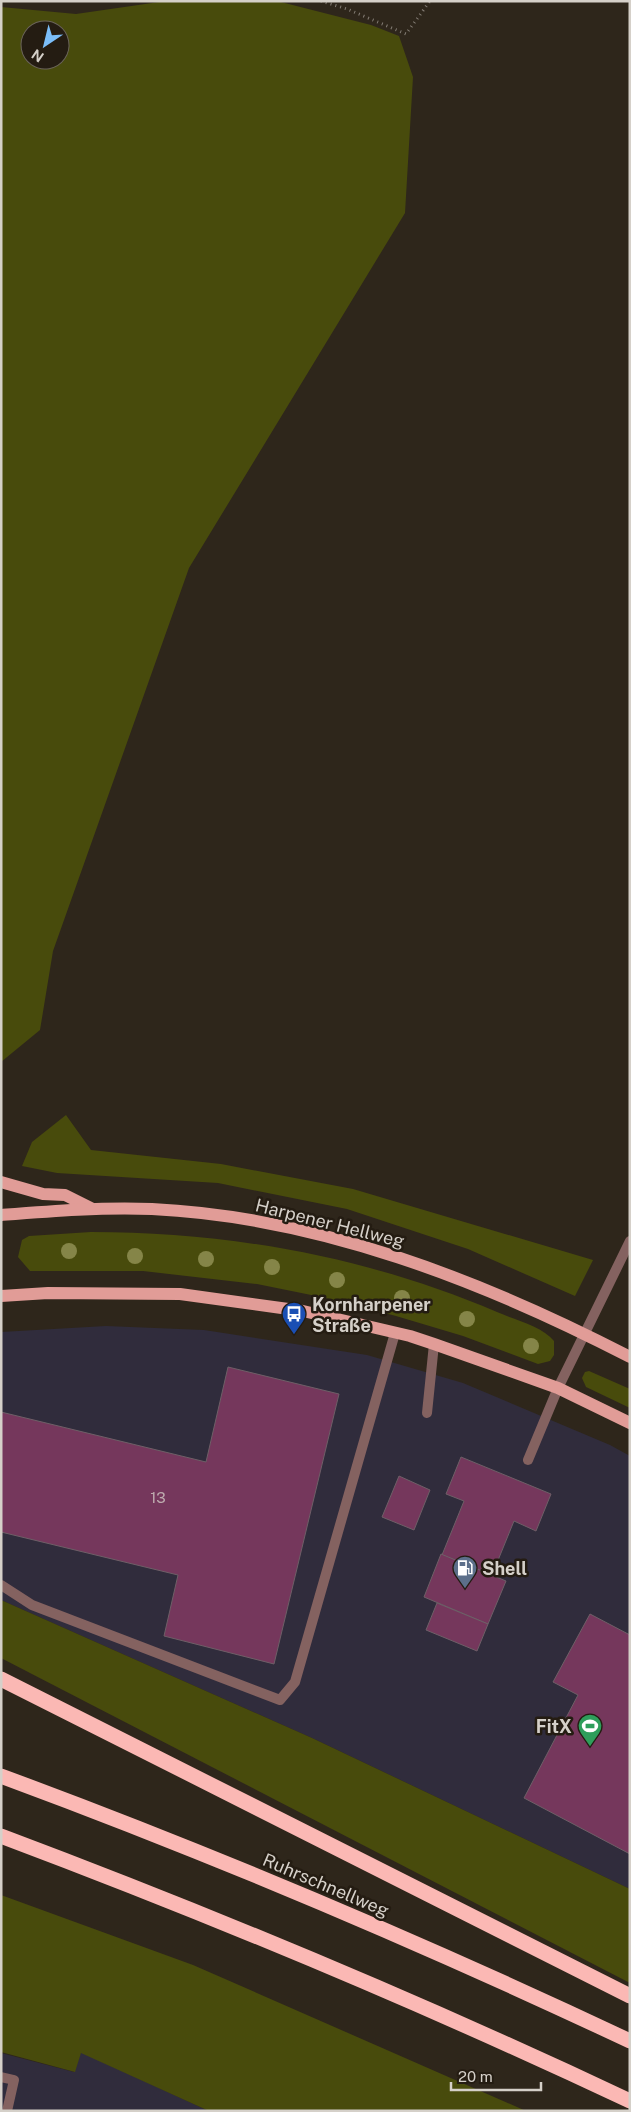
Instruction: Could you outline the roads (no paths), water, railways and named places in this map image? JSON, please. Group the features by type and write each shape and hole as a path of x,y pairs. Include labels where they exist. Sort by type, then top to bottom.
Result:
{"highway":[{"path":"1,1679 630,1996"},
{"name":"Ruhrschnellweg","path":"1,1776 238,1868 360,1919 515,1987 630,2041"},
{"path":"1,1836 225,1923 383,1989 630,2101"}],"main road":[{"path":"1,1182 43,1194 65,1195 91,1208"},
{"name":"Harpener Hellweg","path":"1,1215 91,1208 184,1212 260,1222 320,1235 408,1260 470,1284 585,1334 630,1357"},
{"path":"1,1296 180,1294 303,1311 434,1344 558,1388 630,1423"}],"lane":[{"path":"528,1460 558,1388 630,1241"},
{"path":"1,1585 32,1605 280,1700 295,1682 395,1333"},
{"path":"427,1413 434,1344"},
{"path":"1,2077 14,2080 7,2111"}],"place":[{"name":"Kornharpener Straße","path":"294,1335"},
{"name":"Shell","path":"465,1589"},
{"name":"FitX","path":"590,1747"}]}
